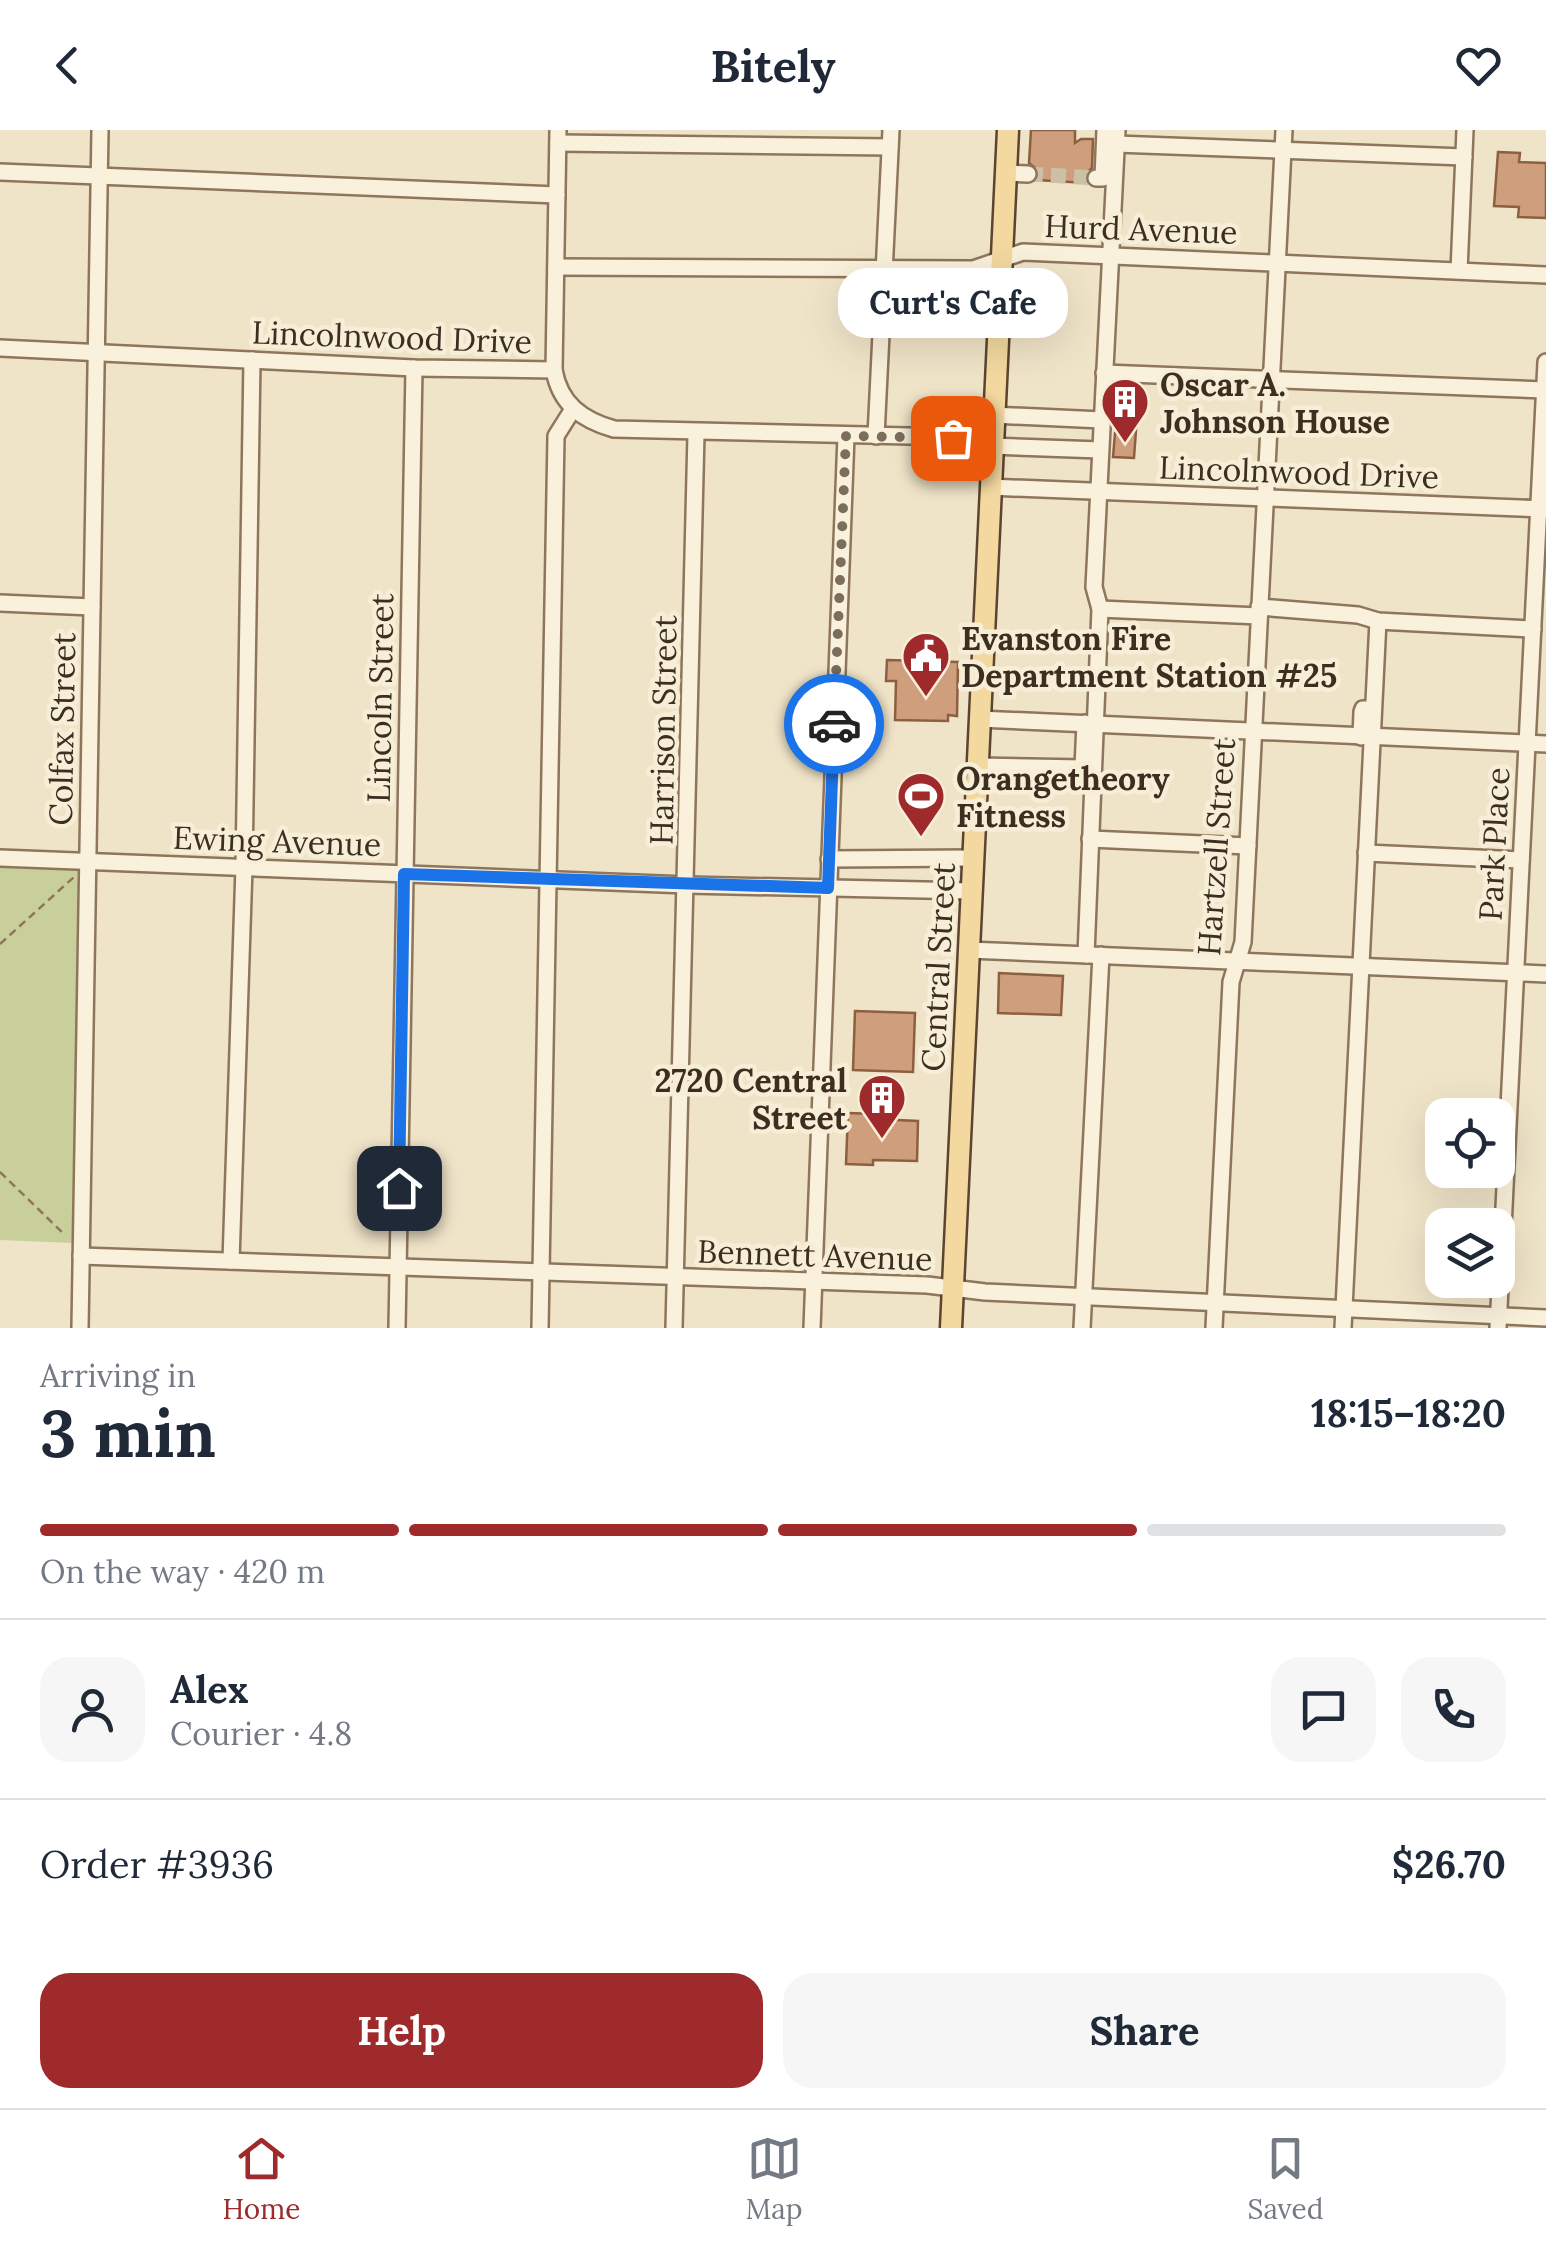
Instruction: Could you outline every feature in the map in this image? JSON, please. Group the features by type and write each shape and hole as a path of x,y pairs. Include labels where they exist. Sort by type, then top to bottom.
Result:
{"main road":[{"name":"Central Street","path":"952,1328 1008,130"}],"street":[{"name":"Colfax Street","path":"80,1328 100,130"},
{"path":"1096,178 1104,178 1106,130"},
{"name":"Hartzell Street","path":"1214,1328 1231,982 1243,942 1284,130"},
{"path":"1459,271 1465,130"},
{"path":"554,370 558,136 890,138 876,436"},
{"path":"1082,1328 1094,955 1091,723 1100,609 1094,587 1116,137 1283,151 1464,158"},
{"path":"0,172 557,195"},
{"path":"1005,173 1028,174"},
{"name":"Hurd Avenue","path":"556,268 973,269 1023,252 1546,275"},
{"name":"Lincolnwood Drive","path":"0,348 414,368 554,370 562,396 573,410"},
{"path":"232,1261 244,868 252,360"},
{"name":"Park Place","path":"1498,1322 1527,744 1537,624 1546,362"},
{"name":"Lincoln Street","path":"397,1328 414,368"},
{"path":"1104,372 1545,390"},
{"path":"540,1328 556,436 573,410 614,429 876,436 1100,450"},
{"path":"993,415 1102,420"},
{"name":"Harrison Street","path":"674,1328 696,434"},
{"path":"812,1328 846,436"},
{"name":"Lincolnwood Drive","path":"989,487 1542,509"},
{"path":"0,603 92,607"},
{"path":"1100,609 1537,624"},
{"path":"1343,1328 1362,966 1366,738 1373,709 1378,621"},
{"path":"979,719 1546,744"},
{"path":"977,766 1083,768 1091,723"},
{"path":"1090,839 1248,846"},
{"path":"1366,853 1521,860"},
{"name":"Ewing Avenue","path":"0,858 687,885 971,891"},
{"path":"828,859 972,858"},
{"path":"901,889 903,859"},
{"path":"968,950 1546,974"},
{"name":"Bennett Avenue","path":"82,1256 813,1281 1344,1308 1498,1322 1546,1318"}],"path":[{"path":"0,944 88,862"},
{"path":"0,1172 82,1256"}],"green space":[{"path":"0,866 83,869 73,1243 0,1240"}],"building":[{"path":"1031,130 1075,130 1075,143 1093,139 1092,168 1086,173 1086,183 1037,180 1038,170 1029,163"},
{"path":"1498,152 1520,153 1519,162 1546,163 1546,218 1518,217 1519,207 1494,206"},
{"name":"Oscar A. Johnson House","path":"1123,416 1137,417 1134,458 1113,457 1115,433 1122,433"},
{"name":"Evanston Fire Department Station #25","path":"887,660 958,662 957,716 948,715 948,721 895,720 896,681 886,681"},
{"path":"999,973 1063,976 1061,1015 998,1013"},
{"path":"855,1011 915,1013 913,1072 853,1070"},
{"name":"2720 Central Street","path":"848,1113 918,1121 917,1161 846,1164"}],"tunnel":[{"path":"1028,174 1096,178"}],"way so far":[{"path":"834,724 846,436 953,438"}],"place":[{"name":"Curt's Cafe","path":"953,438"},
{"name":"Oscar A. Johnson House","path":"1125,444"},
{"name":"Evanston Fire Department Station #25","path":"926,698"},
{"name":"Orangetheory Fitness","path":"921,838"},
{"name":"2720 Central Street","path":"882,1140"}],"route":[{"path":"399,1188 404,874 828,888 834,724"}]}
